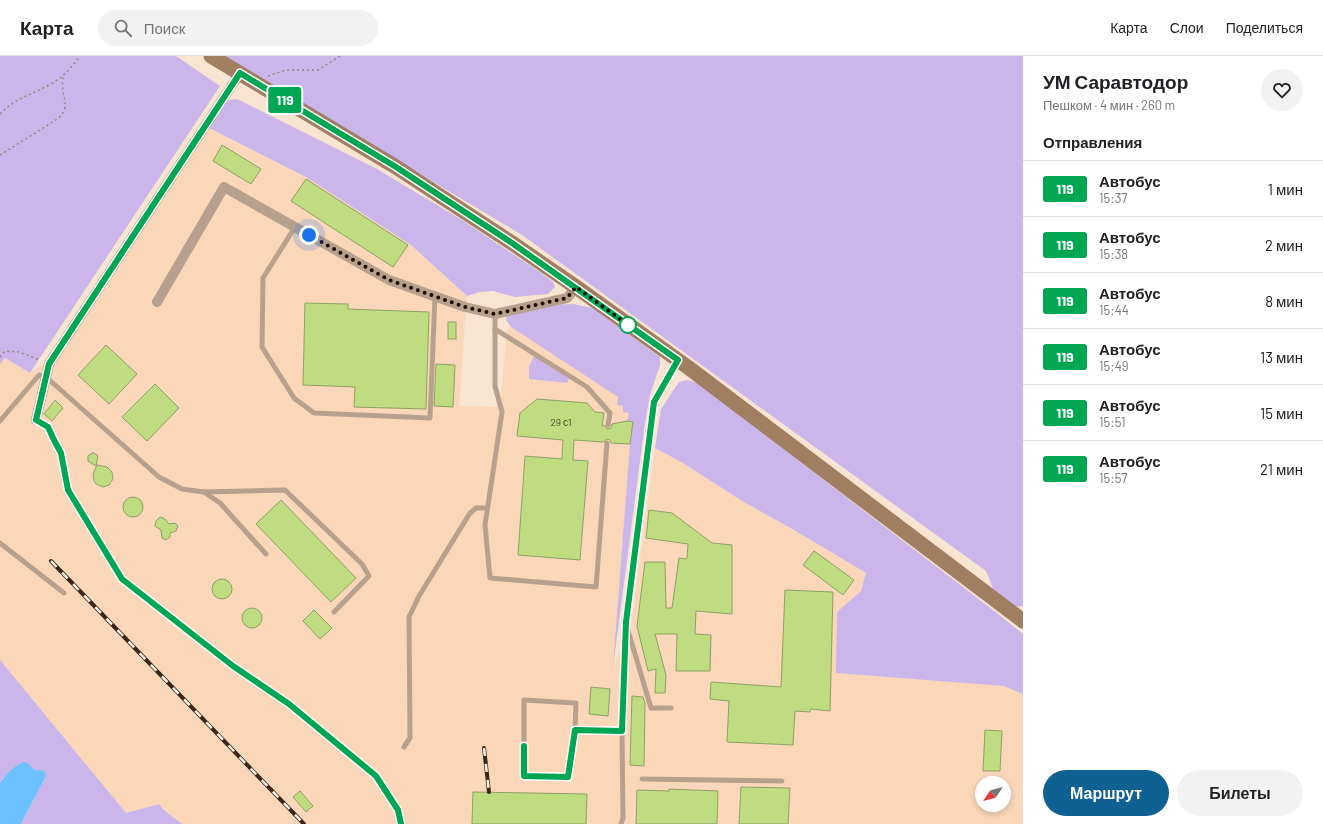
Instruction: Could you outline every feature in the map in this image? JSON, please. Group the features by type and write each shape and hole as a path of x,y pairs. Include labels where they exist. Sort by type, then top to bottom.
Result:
{"main road":[{"path":"211,56 396,167 576,287 678,360 1023,621"}],"street":[{"path":"36,420 49,364 246,77"},
{"path":"157,302 224,187 389,280 465,307 495,314 567,298 576,287"}],"lane":[{"path":"295,227 263,278 262,347 294,398 314,413 430,418 435,296"},
{"path":"495,314 495,386 502,412 485,525 490,578 596,587 607,443"},
{"path":"495,329 587,387 610,413 608,425"},
{"path":"623,822 622,731 626,622 654,402 678,360"},
{"path":"0,421 39,375 46,377 159,477 182,489 204,492 285,490 362,564 369,576 334,612"},
{"path":"36,420 48,427 61,453 68,490 122,579 233,666 289,704 376,776 398,810 401,824"},
{"path":"204,492 220,504 266,554"},
{"path":"404,747 410,738 409,617 419,596 470,513 476,508 487,508"},
{"path":"0,542 64,594"},
{"path":"626,622 651,708 671,708"},
{"path":"524,700 576,703 575,730 568,777 524,776 524,700"},
{"path":"575,730 622,731"},
{"path":"642,779 782,781"}],"path":[{"path":"0,114 9,105 26,95 51,84 68,71 80,56"},
{"path":"246,77 286,70 318,70 340,56"},
{"path":"0,156 59,118 64,112 66,104 62,89 64,74"},
{"path":"0,357 5,351 19,352 49,364"}],"shaded area":[{"path":"0,56 176,56 220,86 30,373 5,358 0,364"},
{"path":"222,56 1023,56 1023,606 1012,607 994,591 986,571 522,235"},
{"path":"237,99 377,169 462,220 540,272 553,282 555,287 548,294 515,297 493,291 480,292 467,296 411,245 306,177 209,128 221,109 229,100"},
{"path":"209,128 306,177 411,245 467,296 459,406 500,407 507,330 513,320 632,395 633,422 630,444 614,665 631,626 655,448 683,463 742,501 866,573 861,591 837,612 1023,694 1023,824 182,824 164,810 159,804 126,813 0,660 0,364 5,358 30,373 58,354"},
{"path":"573,304 593,308 660,357 660,365 650,395 645,423 613,667 630,444 633,422 627,421 629,413 623,412 623,406 617,405 618,397 511,327 506,320 508,314 523,306"},
{"path":"534,356 567,377 569,379 567,383 529,379 529,367"},
{"path":"687,380 698,383 1023,634 1023,694 1004,686 836,673 837,612 861,591 866,573 742,501 683,463 655,448 661,409 679,382"},
{"path":"0,660 126,813 159,804 164,810 182,824 21,824 46,776 45,772 34,769 30,765 3,778 0,783"}],"water":[{"path":"24,762 28,763 35,770 42,770 45,772 46,776 21,824 0,824 0,783 10,771"}],"building":[{"path":"222,145 261,169 251,184 213,161"},
{"path":"306,179 408,245 393,267 291,201"},
{"path":"305,303 348,304 348,309 429,312 426,409 354,407 355,387 303,385"},
{"path":"448,322 456,322 456,339 448,339"},
{"path":"106,345 137,374 109,404 78,375"},
{"path":"436,364 455,365 453,407 434,406"},
{"path":"155,384 179,408 147,441 122,417"},
{"path":"537,399 587,403 595,412 604,413 602,426 604,425 607,429 611,428 612,424 627,421 633,422 630,444 611,443 610,440 607,439 603,442 574,440 573,460 588,461 580,560 518,555 525,456 562,459 563,440 517,436 520,413"},
{"path":"55,400 63,408 52,421 44,414"},
{"path":"92,453 98,456 96,466 88,461 88,456"},
{"path":"97,465 107,467 112,472 113,479 109,485 103,487 96,484 94,481 93,474"},
{"path":"133,497 140,500 143,507 140,514 133,517 126,514 123,507 126,500"},
{"path":"281,500 356,578 331,602 256,524"},
{"path":"649,510 672,513 712,543 732,545 732,614 696,611 695,634 711,635 710,671 676,671 677,634 655,634 666,675 665,693 655,693 656,669 648,671 637,626 645,562 665,562 666,608 672,608 679,558 687,559 688,544 646,538"},
{"path":"160,517 165,519 169,524 175,523 178,526 176,531 170,533 170,537 166,540 162,538 161,530 155,526 156,521"},
{"path":"814,551 854,580 843,595 803,565"},
{"path":"222,579 229,582 232,589 229,596 222,599 215,596 212,589 215,582"},
{"path":"785,590 833,592 830,711 811,709 810,712 795,711 793,745 727,742 729,701 710,699 711,682 781,687"},
{"path":"252,608 259,611 262,618 259,625 252,628 245,625 242,618 245,611"},
{"path":"314,610 332,628 320,639 303,621"},
{"path":"591,687 610,689 608,716 589,714"},
{"path":"632,696 643,697 645,703 644,766 630,765"},
{"path":"985,730 1002,731 1000,771 983,771"},
{"path":"741,787 790,788 788,824 739,824"},
{"path":"669,789 718,791 717,824 636,824 637,790 669,791"},
{"path":"300,791 313,806 306,812 293,797"},
{"path":"473,792 587,794 586,824 472,824"}],"railway":[{"path":"51,561 304,824"},
{"path":"484,748 489,792"}],"bus line":[{"name":"119","path":"401,824 398,810 376,776 289,704 233,666 122,579 68,490 61,453 48,427 36,420 49,364 240,73 396,167 512,243 678,360 654,402 626,622 622,731 575,730 568,777 524,776 524,746"}],"route":[{"path":"309,235 389,280 465,307 495,314 567,298 576,287 628,325"}]}
